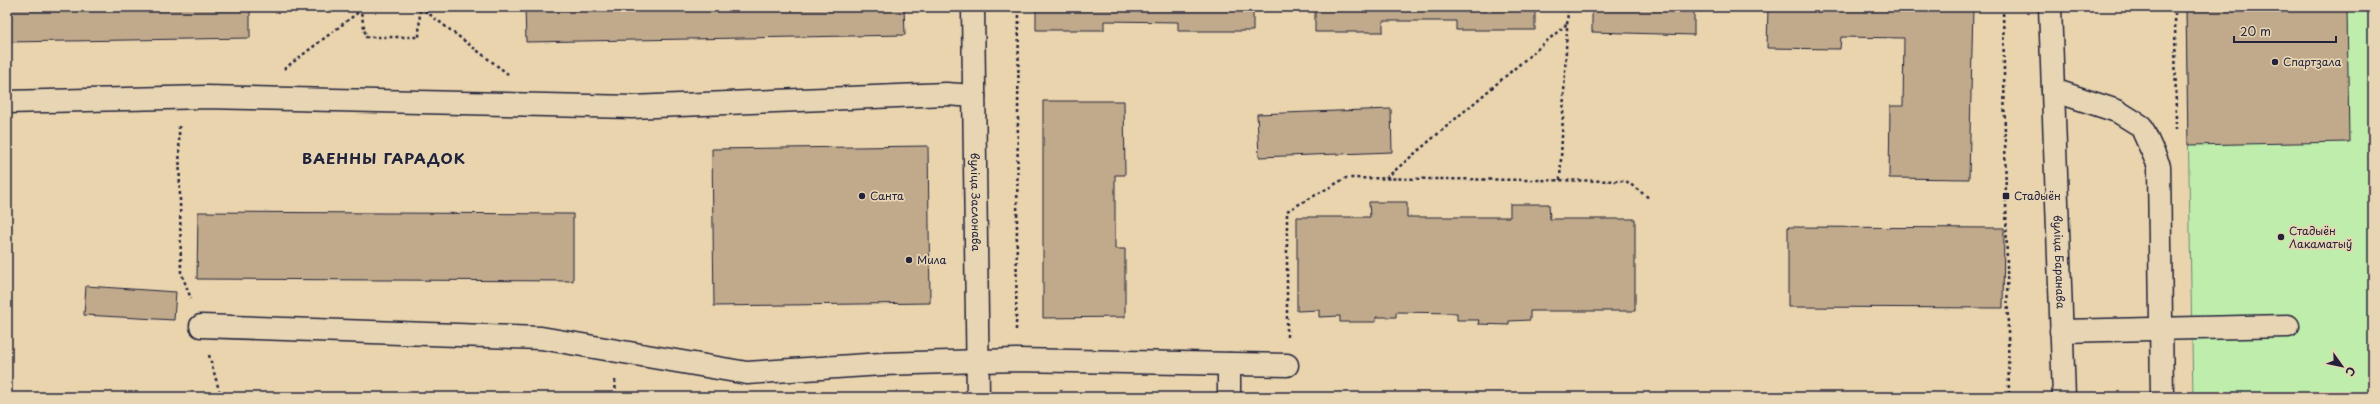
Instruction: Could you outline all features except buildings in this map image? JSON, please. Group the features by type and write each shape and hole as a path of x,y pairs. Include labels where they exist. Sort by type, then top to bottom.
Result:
{"street":[{"name":"вуліца Заслонава","path":"973,7 978,397"},
{"name":"вуліца Баранава","path":"2050,7 2064,397"},
{"path":"2053,90 2117,111 2140,126 2159,166 2162,397"},
{"path":"7,102 246,98 632,107 946,94 974,96"},
{"path":"200,326 541,338 747,373 882,364 1016,360 1287,365"},
{"path":"2061,331 2288,326"},
{"path":"1229,364 1229,397"}],"path":[{"path":"360,7 366,36 419,37 420,7"},
{"path":"420,7 513,77"},
{"path":"1016,360 1019,7"},
{"path":"1560,180 1568,7"},
{"path":"2003,7 2009,397"},
{"path":"246,98 360,11"},
{"path":"1386,178 1568,23"},
{"path":"178,98 181,272 200,326 221,397"},
{"path":"1287,365 1287,211 1346,178 1626,181 1649,198"}],"green space":[{"name":"Стадыён Лакаматыў","path":"2186,7 2373,7 2373,397 2193,397"}],"place":[{"name":"Спартзала","path":"2275,62"},
{"name":"Санта","path":"862,196"},
{"name":"Стадыён","path":"2006,196"},
{"name":"Стадыён Лакаматыў","path":"2281,237"},
{"name":"Мила","path":"909,260"}],"district":[{"name":"ВАЕННЫ ГАРАДОК","path":"384,159"}]}
